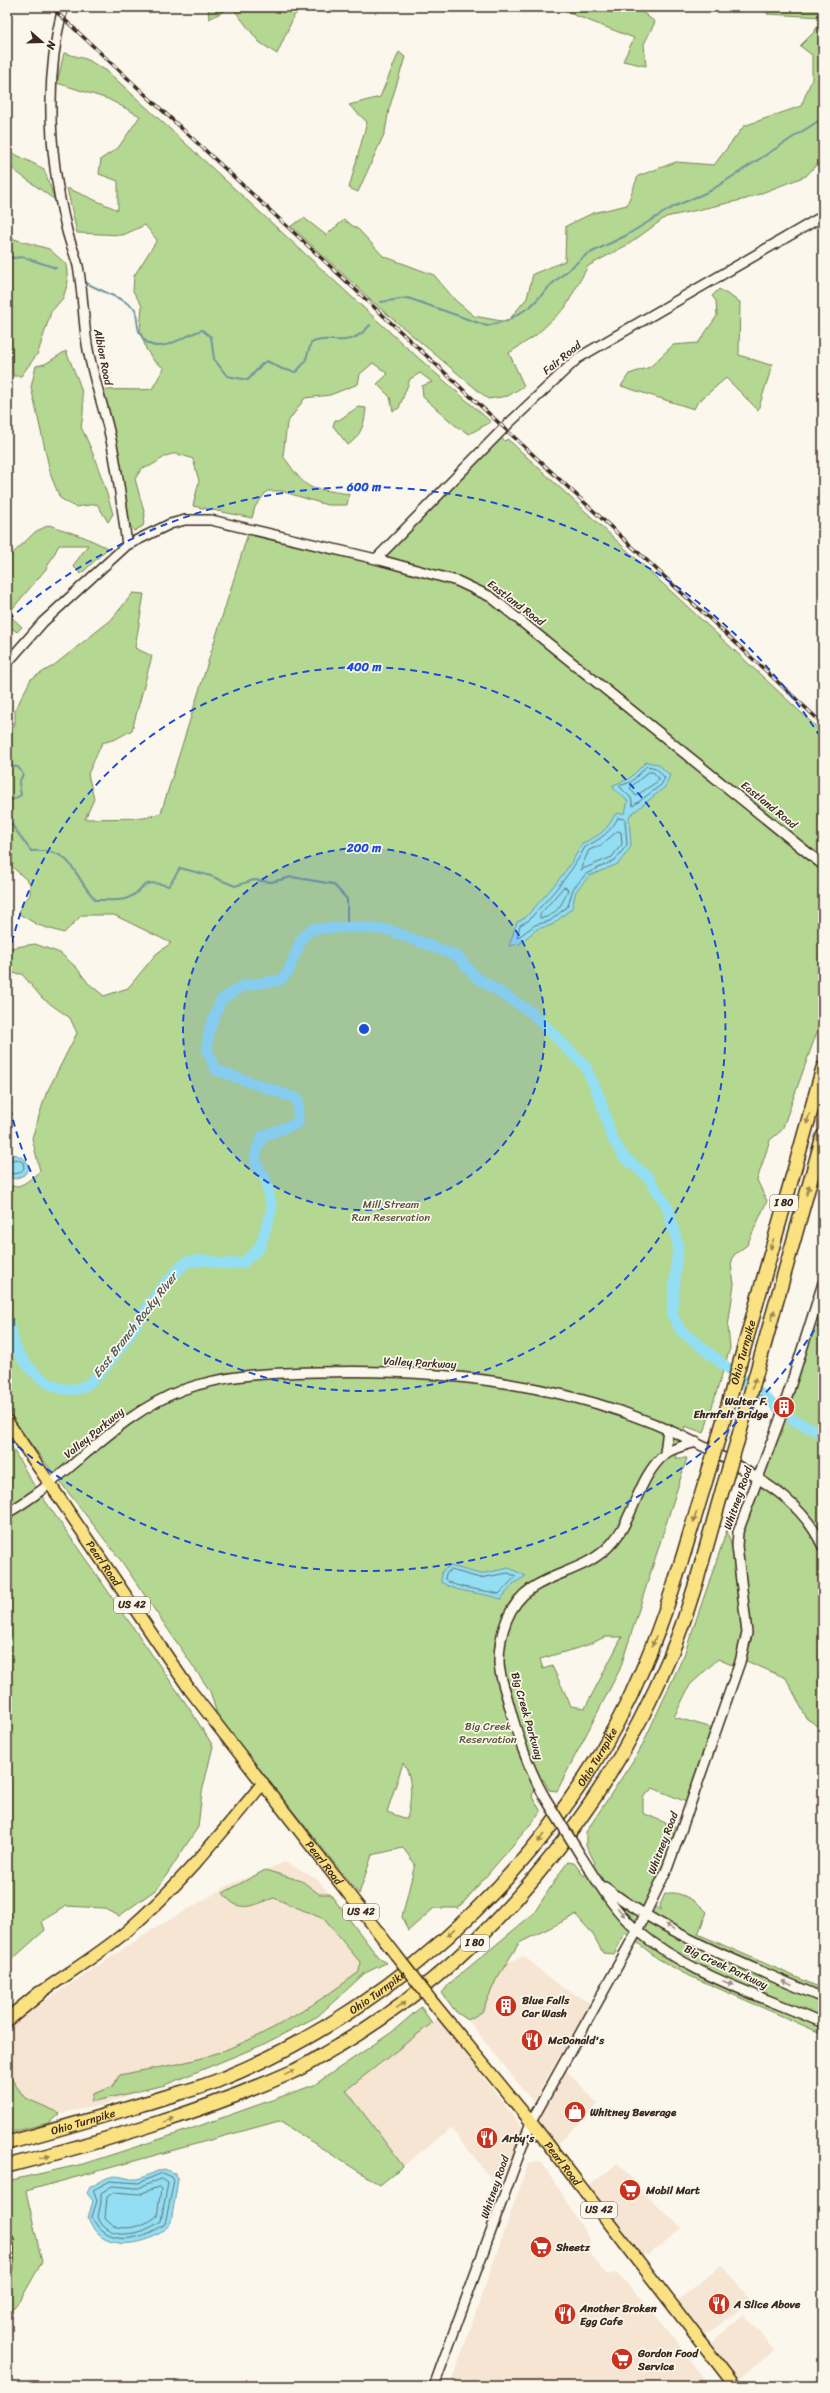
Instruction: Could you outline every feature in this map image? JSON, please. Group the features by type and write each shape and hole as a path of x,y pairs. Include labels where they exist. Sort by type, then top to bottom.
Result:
{"highway":[{"name":"Ohio Turnpike","path":"7,2143 73,2126 223,2079 288,2048 401,1977 451,1932 496,1888 538,1843 581,1784 615,1726 644,1668 667,1608 720,1433 745,1339 823,1068"},
{"name":"Ohio Turnpike","path":"7,2166 104,2142 161,2123 294,2071 369,2027 417,1993 469,1948 514,1903 598,1793 639,1723 671,1653 737,1442 823,1136"},
{"path":"7,2014 40,1993"},
{"path":"7,2020 40,1993"},
{"path":"7,2241 7,2260"}],"main road":[{"name":"Pearl Road","path":"7,1421 190,1690 322,1862 434,2004 531,2122 734,2386"},
{"path":"40,1993 125,1932 163,1898 217,1839 263,1784"}],"street":[{"name":"Albion Road","path":"63,7 54,55 51,103 52,151 67,232 78,266 87,344 96,387 109,430 117,470 127,545"},
{"name":"Fair Road","path":"376,559 544,388 578,358 823,216"},
{"name":"Eastland Road","path":"127,545 170,524 185,520 211,520 376,559 457,581 491,597 823,864"},
{"path":"7,662 43,622 127,545"},
{"name":"Whitney Road","path":"434,2386 531,2122 637,1931 667,1869 740,1662 747,1633 737,1546 738,1532 780,1419 823,1283"},
{"name":"Valley Parkway","path":"7,1513 50,1484 108,1435 158,1402 182,1391 212,1381 244,1375 342,1372 438,1375 519,1385 582,1400 668,1429 696,1442 758,1477 790,1501 818,1535 823,1547"},
{"path":"668,1429 665,1453 696,1442"},
{"name":"Big Creek Parkway","path":"665,1453 645,1478 627,1519 610,1544 590,1562 532,1588 519,1600 504,1625 499,1664 505,1689 524,1756 544,1796 597,1881 637,1931 692,1966 823,2023"},
{"name":"Big Creek Parkway","path":"597,1881 646,1913 714,1950 823,1998"}],"shaded area":[{"path":"285,1862 318,1880 378,1957 341,1993 251,2048 104,2105 61,2113 25,2098 7,2073 7,2026 149,1932 231,1884"},
{"path":"524,1956 552,1981 590,2003 533,2102 468,2020 482,2012 496,1980 506,1963"},
{"path":"438,2018 523,2129 501,2191 451,2128 403,2166 346,2090"},
{"path":"565,2069 598,2104 556,2146 538,2122 538,2118"},
{"path":"541,2161 591,2242 586,2249 607,2275 616,2273 637,2294 676,2340 708,2386 450,2386 528,2164"},
{"path":"618,2163 648,2197 682,2228 648,2255 640,2254 589,2186"},
{"path":"722,2265 751,2301 711,2332 703,2334 676,2302"},
{"path":"744,2314 774,2351 737,2380 711,2347 711,2343"}],"green space":[{"path":"208,7 232,7 209,19"},
{"path":"232,7 303,7 294,16 277,54 259,42"},
{"path":"561,7 627,7 642,12 655,22 644,44 646,66 623,61 634,38 569,13"},
{"path":"769,7 823,7 823,17 767,14"},
{"path":"823,18 823,158 806,176 746,199 666,217 629,244 588,266 565,308 535,336 509,353 524,386 508,396 488,399 381,309 291,226 304,218 326,235 344,220 359,230 383,256 434,275 455,300 474,316 507,322 527,298 533,274 565,261 566,226 593,213 627,205 638,176 676,162 714,165 744,126 801,106 812,79 812,55 800,46 814,32"},
{"path":"399,52 405,57 389,109 385,132 358,192 349,188 367,122 349,105 380,97"},
{"path":"64,53 86,59 107,71 405,346 491,422 469,434 456,426 423,397 422,386 432,382 420,373 410,379 399,408 393,411 390,397 377,384 388,374 373,363 360,374 358,384 330,395 305,398 287,423 283,456 302,481 307,485 317,489 349,494 347,505 327,505 281,491 267,491 255,507 252,518 193,506 199,481 193,459 179,454 172,454 151,466 142,468 135,479 145,515 143,526 134,531 129,523 122,475 101,391 152,389 164,368 154,361 146,349 140,330 142,306 133,291 134,276 157,240 145,225 123,235 77,233 67,188 118,210 118,181 99,174 101,159 118,148 140,116 108,99 57,83"},
{"path":"7,150 44,169 55,200 7,165"},
{"path":"7,237 49,249 66,264 68,282 63,298 51,312 38,353 21,376 13,376 12,350 7,342"},
{"path":"719,289 740,302 739,355 770,365 773,363 758,410 726,378 697,403 694,409 621,386 629,374 650,367 673,345 698,343 717,316 716,301 712,296"},
{"path":"66,351 81,388 83,415 81,427 95,459 113,514 108,522 97,504 75,507 60,498 51,476 31,387 36,366 45,364"},
{"path":"358,407 366,408 365,419 362,429 356,438 348,445 333,426 335,420 339,420"},
{"name":"Mill Stream Run Reservation","path":"497,435 505,441 507,439 512,443 823,733 823,1015 782,1130 770,1140 757,1180 767,1201 747,1245 734,1255 731,1264 734,1284 728,1327 730,1348 704,1433 685,1426 675,1458 687,1458 620,1669 557,1791 549,1790 543,1779 532,1795 541,1812 459,1908 434,1908 408,1931 402,1917 415,1864 403,1848 372,1855 359,1894 261,1771 253,1775 224,1738 210,1691 122,1562 7,1413 7,1185 21,1185 40,1171 32,1138 46,1094 77,1033 70,1018 42,998 22,974 7,973 7,953 10,948 35,944 60,953 76,967 88,983 104,996 128,988 156,954 171,943 114,915 82,915 64,933 38,925 19,914 21,905 30,895 30,883 7,862 7,740 15,724 15,710 31,679 53,666 111,620 133,593 144,594 135,648 152,656 132,730 116,739 102,743 88,774 94,799 85,819 144,818 161,813 250,527 374,558","holes":["605,1637 622,1637 585,1708 571,1706 552,1666 543,1669 540,1659 585,1646","403,1763 409,1776 411,1790 407,1819 387,1812"]},
{"path":"49,525 84,537 108,548 81,574 73,566 88,545 59,545 46,569 8,614 22,627 17,632 7,625 7,559 35,532"},
{"path":"823,1281 823,1729 807,1719 786,1678 737,1657 734,1666 718,1659 690,1685 674,1717 713,1728 686,1802 653,1788 643,1797 643,1813 677,1828 675,1833 679,1835 650,1902 661,1910 660,1905 665,1894 676,1893 688,1897 707,1912 698,1934 823,1989 823,2034 683,1973 657,1958 625,1933 614,1954 603,1953 592,1933 576,1915 519,1943 496,1980 482,2012 468,2020 456,2012 442,1993 450,1983 534,1913 567,1862 574,1863 584,1876 595,1863 586,1845 586,1832 640,1750 684,1655 727,1530 732,1548"},
{"path":"7,1439 32,1482 187,1705 213,1746 202,1792 198,1827 158,1888 119,1916 104,1908 66,1906 42,1921 45,1930 7,1964"},
{"path":"265,1870 302,1881 319,1894 330,1894 378,1957 386,1963 365,1973 318,2016 262,2045 165,2085 91,2102 93,2094 112,2087 120,2075 179,2064 220,2052 283,2023 359,1972 360,1962 324,1919 274,1898 253,1905 241,1906 229,1900 223,1893"},
{"path":"421,2007 432,2023 346,2090 403,2166 380,2185 279,2121 26,2191 42,2262 21,2299 7,2315 7,2282 14,2267 11,2225 7,2206 7,2181 83,2164 182,2132 314,2085 392,2032"},
{"path":"7,2073 25,2098 60,2113 49,2123 7,2133"}],"water":[{"path":"646,762 658,764 670,775 665,787 629,816 631,847 618,864 589,876 576,891 572,908 552,925 537,929 519,944 509,946 517,922 525,918 564,873 577,854 582,843 593,838 606,829 615,814 625,813 628,801 614,789 613,785 629,779"},
{"path":"15,1154 26,1160 29,1169 24,1175 15,1179 7,1176 7,1163"},
{"path":"450,1566 480,1574 509,1568 526,1576 514,1583 501,1599 447,1586 441,1582 442,1571"},
{"path":"164,2169 175,2173 178,2180 171,2222 166,2229 150,2239 130,2243 111,2242 98,2234 88,2218 93,2201 87,2193 90,2186 113,2176 137,2179"}],"waterway":[{"path":"381,302 408,298 487,326 508,320 530,307 553,283 586,255 625,236 673,207 710,191 823,118"},
{"path":"7,255 13,258 23,257 56,268"},
{"path":"88,284 124,301 135,309 139,331 145,340 152,345 160,346 168,344 202,330 211,337 214,359 227,376 248,380 262,364 267,361 282,369 296,372 305,362 311,343 318,340 346,340 354,338 370,325"},
{"path":"7,766 18,767 23,774 19,783 21,795 7,803"},
{"path":"7,818 31,851 46,851 64,858 71,865 96,900 125,899 132,896 142,887 151,883 169,886 180,868 211,876 235,886 254,880 271,882 292,877 333,884 347,899 347,927"},
{"name":"East Branch Rocky River","path":"7,1321 16,1348 30,1368 46,1382 65,1389 75,1389 85,1386 104,1369 161,1288 186,1262 206,1260 223,1264 243,1263 260,1247 272,1208 265,1177 255,1162 257,1149 263,1136 298,1123 298,1099 216,1070 207,1050 209,1031 221,1000 242,986 281,980 288,972 302,938 312,929 354,927 389,930 457,956 476,977 531,1012 585,1066 600,1098 611,1136 623,1156 648,1177 667,1206 678,1245 672,1314 681,1331 795,1421 823,1434"}],"railway":[{"path":"51,7 823,724"}],"place":[{"name":"Walter F. Ehrnfelt Bridge","path":"784,1407"},
{"name":"Blue Falls Car Wash","path":"506,2006"},
{"name":"McDonald's","path":"532,2040"},
{"name":"Whitney Beverage","path":"575,2112"},
{"name":"Arby's","path":"487,2138"},
{"name":"Mobil Mart","path":"630,2190"},
{"name":"Sheetz","path":"541,2247"},
{"name":"A Slice Above","path":"719,2304"},
{"name":"Another Broken Egg Cafe","path":"565,2314"},
{"name":"Gordon Food Service","path":"622,2359"}],"park label":[{"name":"Big Creek Reservation","path":"488,1732"}]}
